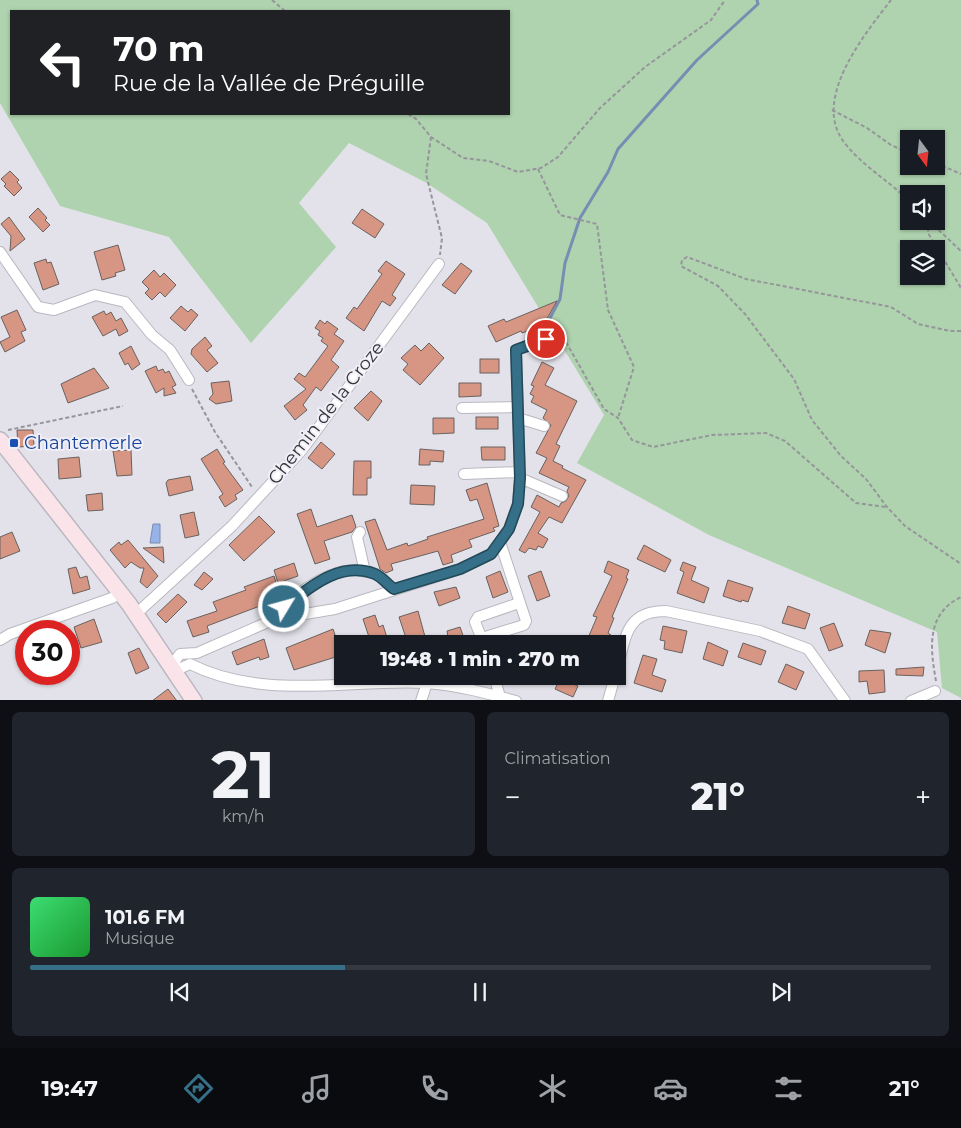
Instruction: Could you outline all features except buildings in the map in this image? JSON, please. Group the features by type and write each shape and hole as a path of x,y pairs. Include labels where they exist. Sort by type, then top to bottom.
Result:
{"main road":[{"path":"4,443 120,592 194,700"}],"street":[{"path":"0,252 38,307 54,310 95,295 125,302 152,335 170,350 190,380"},
{"name":"Chemin de la Croze","path":"136,614 210,549 302,450 439,264"},
{"path":"197,653 190,664 181,668 171,666 180,654 197,653 275,620 335,609 460,569 491,554 509,529 518,504 520,475 516,350 561,334"},
{"path":"462,408 518,412 544,426"},
{"path":"464,474 520,475 562,496"},
{"path":"360,532 357,537 365,572"},
{"path":"498,635 524,625 526,621 500,542"},
{"path":"275,620 284,607 328,576 354,570 376,574 394,589"},
{"path":"0,640 27,627 112,598 120,592"},
{"path":"478,635 474,622 478,617 519,603"},
{"path":"626,636 628,629 638,616 654,611 666,611 760,631 808,649 845,700"},
{"path":"190,664 230,680 284,686 334,685"},
{"path":"420,700 426,685"},
{"path":"438,685 516,700"},
{"path":"497,685 500,696"},
{"path":"608,700 612,685"},
{"path":"910,700 935,691"}],"path":[{"path":"272,0 284,10"},
{"path":"410,115 416,119 431,137 462,158 489,161 518,172 538,169 558,157 600,108 645,68 711,20 725,0"},
{"path":"891,0 871,27 840,76 832,110 842,140 863,162 892,183 900,191"},
{"path":"832,110 868,128 891,145 900,149"},
{"path":"431,137 426,174 442,238 439,264"},
{"path":"945,167 961,174"},
{"path":"538,169 560,215 598,224 608,310 634,367 618,418"},
{"path":"928,230 928,233 961,288"},
{"path":"939,230 961,251"},
{"path":"961,331 950,331 918,324 891,307 746,279 716,269 696,259 687,257 682,260 681,266 718,286 745,314 794,379 812,420 841,456 866,479 887,507 905,526 961,564"},
{"path":"561,334 604,409 618,418 632,440 653,447 712,435 766,433 784,442 856,503 887,507"},
{"path":"190,380 194,393 215,432 259,497"},
{"path":"4,443 123,406"},
{"path":"935,691 937,691 932,660 933,629 948,604 961,597"}],"green space":[{"path":"0,0 961,0 961,698 942,688 937,632 709,535 577,463 604,415 487,223 425,182 349,143 299,203 336,247 251,343 169,237 60,206 0,103"}],"water":[{"path":"153,524 160,524 160,543 150,543"}],"waterway":[{"path":"550,318 560,299 565,263 580,218 608,172 618,149 697,60 758,4 757,0"}],"place":[{"name":"Chantemerle","path":"14,443"}],"route":[{"path":"284,607 328,576 354,570 376,574 394,589 460,569 491,554 509,529 518,504 520,478 516,350 546,339"}]}
